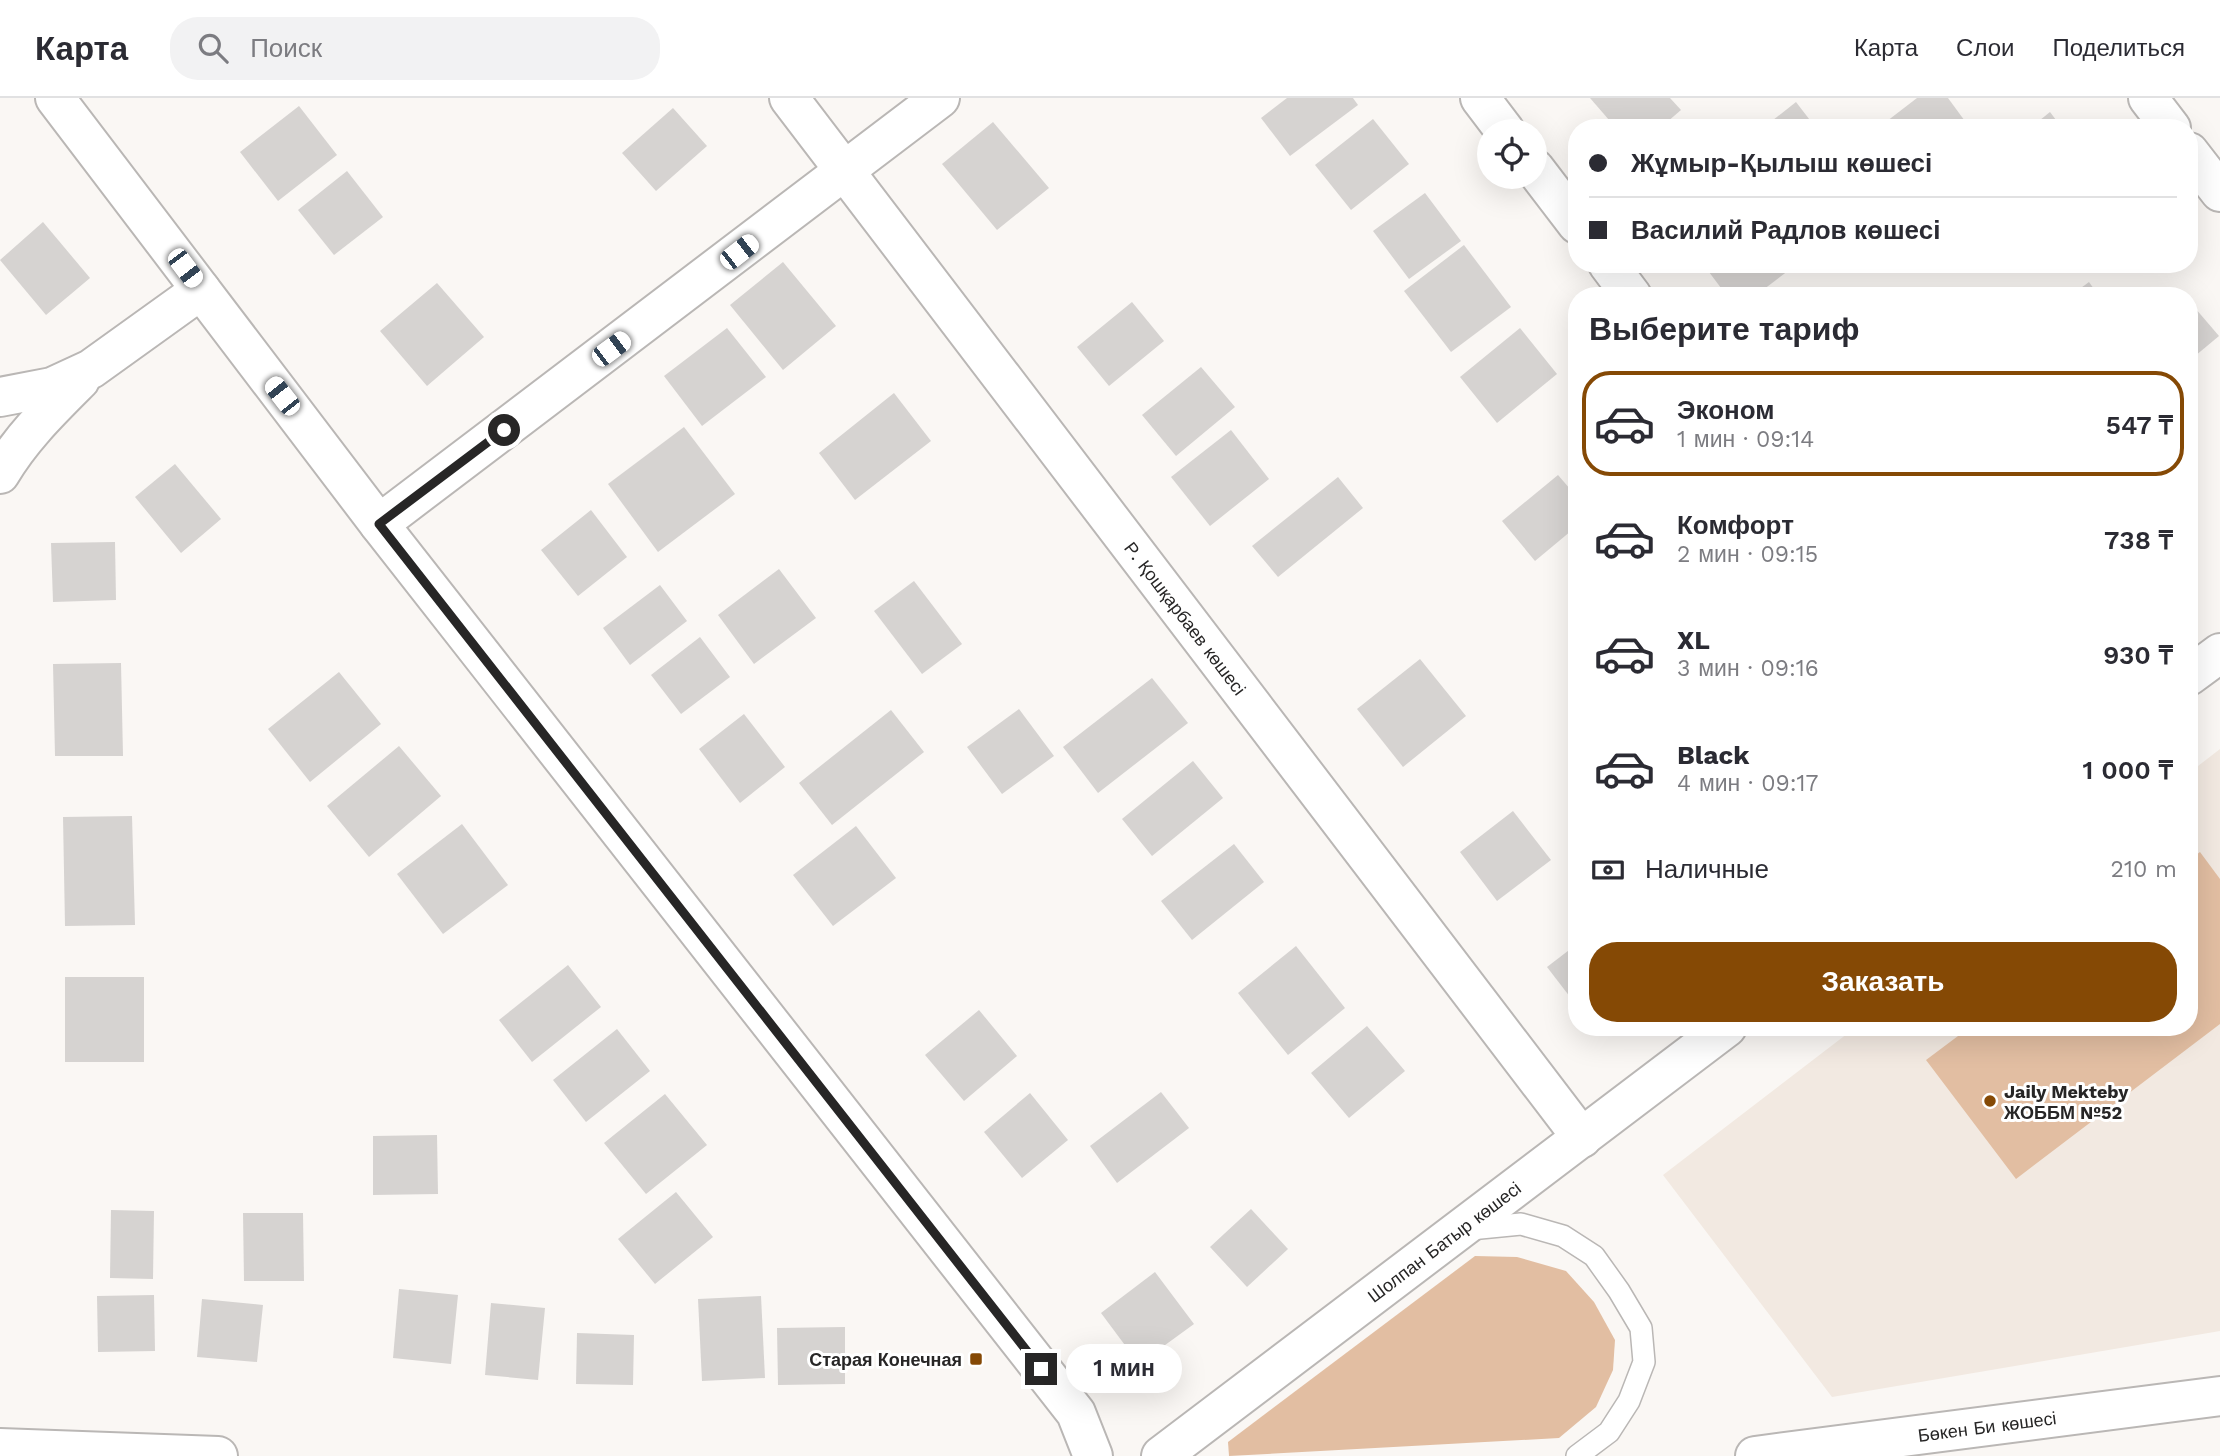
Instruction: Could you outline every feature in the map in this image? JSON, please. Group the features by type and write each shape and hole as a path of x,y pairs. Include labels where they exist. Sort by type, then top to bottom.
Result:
{"street":[{"path":"55,98 379,524 1076,1413 1093,1456"},
{"name":"Р. Қошқарбаев көшесі","path":"789,98 1582,1138"},
{"path":"379,524 940,98"},
{"path":"1479,98 1496,119"},
{"path":"2148,98 2164,119"},
{"path":"2198,164 2220,192"},
{"path":"1547,185 1568,212"},
{"path":"0,474 12,453 91,369 201,290"},
{"path":"0,397 52,387 91,369"},
{"path":"2198,669 2220,653"},
{"name":"Шолпан Батыр көшесі","path":"1161,1456 1715,1036"},
{"name":"Бөкен Би көшесі","path":"1755,1456 2220,1396"},
{"path":"0,1448 218,1456"}],"lane":[{"path":"1461,1229 1521,1224 1563,1236 1594,1256 1641,1328 1644,1362 1629,1401 1609,1432 1577,1456"}],"shaded area":[{"name":"Jaily Mekteby ЖОББМ №52","path":"2220,749 2220,1331 1832,1397 1663,1175 1844,1036 2198,1036 2198,766"},
{"path":"2200,852 2220,879 2220,1024 2016,1179 1926,1060 1958,1036 2198,1036"},
{"path":"1475,1256 1517,1257 1566,1271 1594,1302 1615,1340 1613,1370 1596,1407 1559,1438 1229,1456 1228,1442"}],"building":[{"path":"1287,98 1353,98 1358,105 1290,156 1261,118"},
{"path":"1590,98 1670,98 1681,110 1670,119 1608,119"},
{"path":"1917,98 1948,98 1963,119 1890,119"},
{"path":"1796,102 1809,119 1774,119"},
{"path":"299,106 337,155 278,201 240,152"},
{"path":"673,108 707,146 656,191 622,153"},
{"path":"2050,112 2055,119 2041,119"},
{"path":"1373,119 1409,164 1351,210 1315,165"},
{"path":"993,122 1049,188 997,230 942,164"},
{"path":"347,171 383,217 334,255 298,210"},
{"path":"1425,193 1461,241 1409,279 1373,231"},
{"path":"43,222 90,278 46,315 0,260"},
{"path":"1464,245 1511,307 1451,352 1404,291"},
{"path":"783,262 836,326 783,370 730,305"},
{"path":"1710,273 1785,273 1767,287 1720,287"},
{"path":"437,283 484,337 427,386 380,331"},
{"path":"1132,302 1164,341 1109,386 1077,347"},
{"path":"2198,312 2219,336 2198,354"},
{"path":"727,328 766,377 702,426 664,376"},
{"path":"1520,328 1557,374 1497,423 1460,377"},
{"path":"1201,367 1235,407 1176,456 1142,415"},
{"path":"894,393 931,441 855,500 819,453"},
{"path":"684,427 735,494 658,552 608,484"},
{"path":"1231,430 1269,479 1210,526 1171,477"},
{"path":"175,464 221,519 181,553 135,497"},
{"path":"1558,475 1568,487 1568,534 1535,561 1502,521"},
{"path":"1338,477 1363,508 1278,577 1252,546"},
{"path":"591,510 627,557 578,596 541,550"},
{"path":"115,542 116,600 53,602 51,543"},
{"path":"779,569 816,618 754,664 718,615"},
{"path":"914,581 962,644 922,674 874,611"},
{"path":"660,585 687,621 630,665 603,628"},
{"path":"700,637 730,677 681,714 651,675"},
{"path":"1420,659 1466,716 1403,767 1357,709"},
{"path":"121,663 123,756 55,756 53,664"},
{"path":"339,672 381,724 310,782 268,729"},
{"path":"1152,678 1188,723 1098,793 1063,747"},
{"path":"1019,709 1054,756 1002,794 967,747"},
{"path":"891,710 924,752 832,825 799,783"},
{"path":"744,714 785,767 740,803 699,749"},
{"path":"399,746 441,796 369,857 327,806"},
{"path":"1193,761 1223,798 1152,856 1122,819"},
{"path":"1513,811 1551,860 1497,901 1460,852"},
{"path":"132,816 135,925 65,926 63,817"},
{"path":"462,824 508,885 443,934 397,874"},
{"path":"856,826 896,878 833,926 793,875"},
{"path":"1234,844 1264,882 1192,940 1161,901"},
{"path":"1296,946 1345,1008 1288,1055 1238,993"},
{"path":"1568,951 1568,994 1547,967"},
{"path":"568,965 601,1007 532,1062 499,1020"},
{"path":"65,977 144,977 144,1062 65,1062"},
{"path":"979,1010 1017,1056 964,1101 925,1055"},
{"path":"1367,1026 1405,1071 1349,1118 1311,1073"},
{"path":"617,1029 650,1071 586,1122 553,1080"},
{"path":"1161,1092 1189,1128 1117,1183 1090,1146"},
{"path":"1030,1093 1068,1140 1022,1178 984,1132"},
{"path":"665,1094 707,1145 646,1194 604,1143"},
{"path":"437,1135 438,1194 373,1195 373,1136"},
{"path":"676,1192 713,1237 655,1284 618,1239"},
{"path":"1251,1209 1288,1249 1247,1287 1210,1247"},
{"path":"111,1210 154,1211 153,1279 110,1278"},
{"path":"243,1213 303,1213 304,1281 244,1281"},
{"path":"1155,1272 1194,1324 1139,1364 1101,1313"},
{"path":"399,1289 458,1295 451,1364 393,1358"},
{"path":"154,1295 155,1351 98,1352 97,1296"},
{"path":"761,1296 765,1378 702,1381 698,1299"},
{"path":"202,1299 263,1305 257,1362 197,1357"},
{"path":"491,1303 545,1308 538,1380 485,1375"},
{"path":"845,1327 845,1384 778,1385 777,1328"},
{"path":"577,1333 634,1335 633,1385 576,1384"}],"place":[{"name":"Jaily Mekteby ЖОББМ №52","path":"1990,1101"},
{"name":"Старая Конечная","path":"976,1359"}],"route":[{"path":"504,430 379,524 1041,1369"}]}
